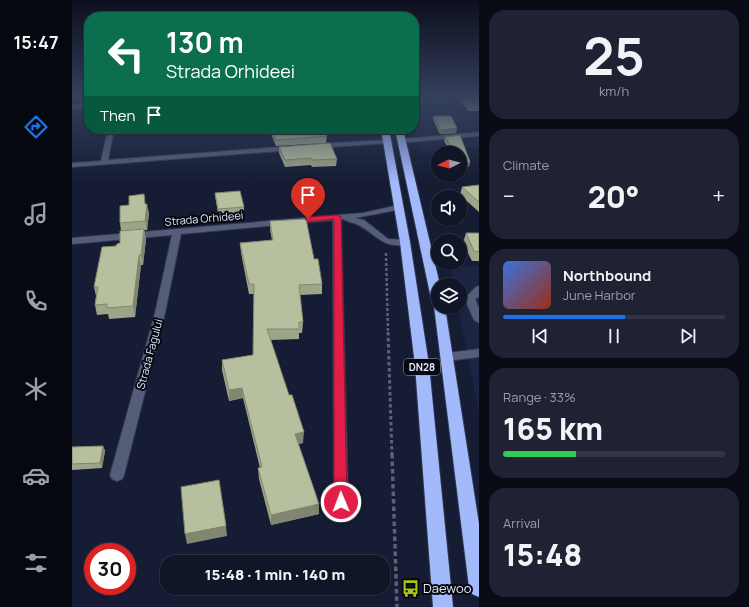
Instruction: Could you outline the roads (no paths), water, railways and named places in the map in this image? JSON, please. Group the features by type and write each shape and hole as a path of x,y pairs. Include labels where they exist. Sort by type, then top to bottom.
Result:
{"highway":[{"name":"DN28","path":"400,134 433,278"},
{"name":"DN28","path":"386,135 405,242 422,365 443,607"},
{"name":"DN28","path":"440,314 479,587"}],"street":[{"path":"104,162 109,134"},
{"path":"402,141 479,134"},
{"path":"311,146 386,135"},
{"path":"72,165 303,147"},
{"name":"Strada Orhideei","path":"72,241 363,215 399,207"},
{"path":"341,502 337,217 361,222 386,241 405,242"},
{"name":"Strada Fagului","path":"117,475 160,313 177,231"},
{"path":"467,298 477,294 479,290"},
{"path":"467,302 479,320"},
{"path":"447,357 479,353"}],"place":[{"name":"Daewoo","path":"410,588"}]}
